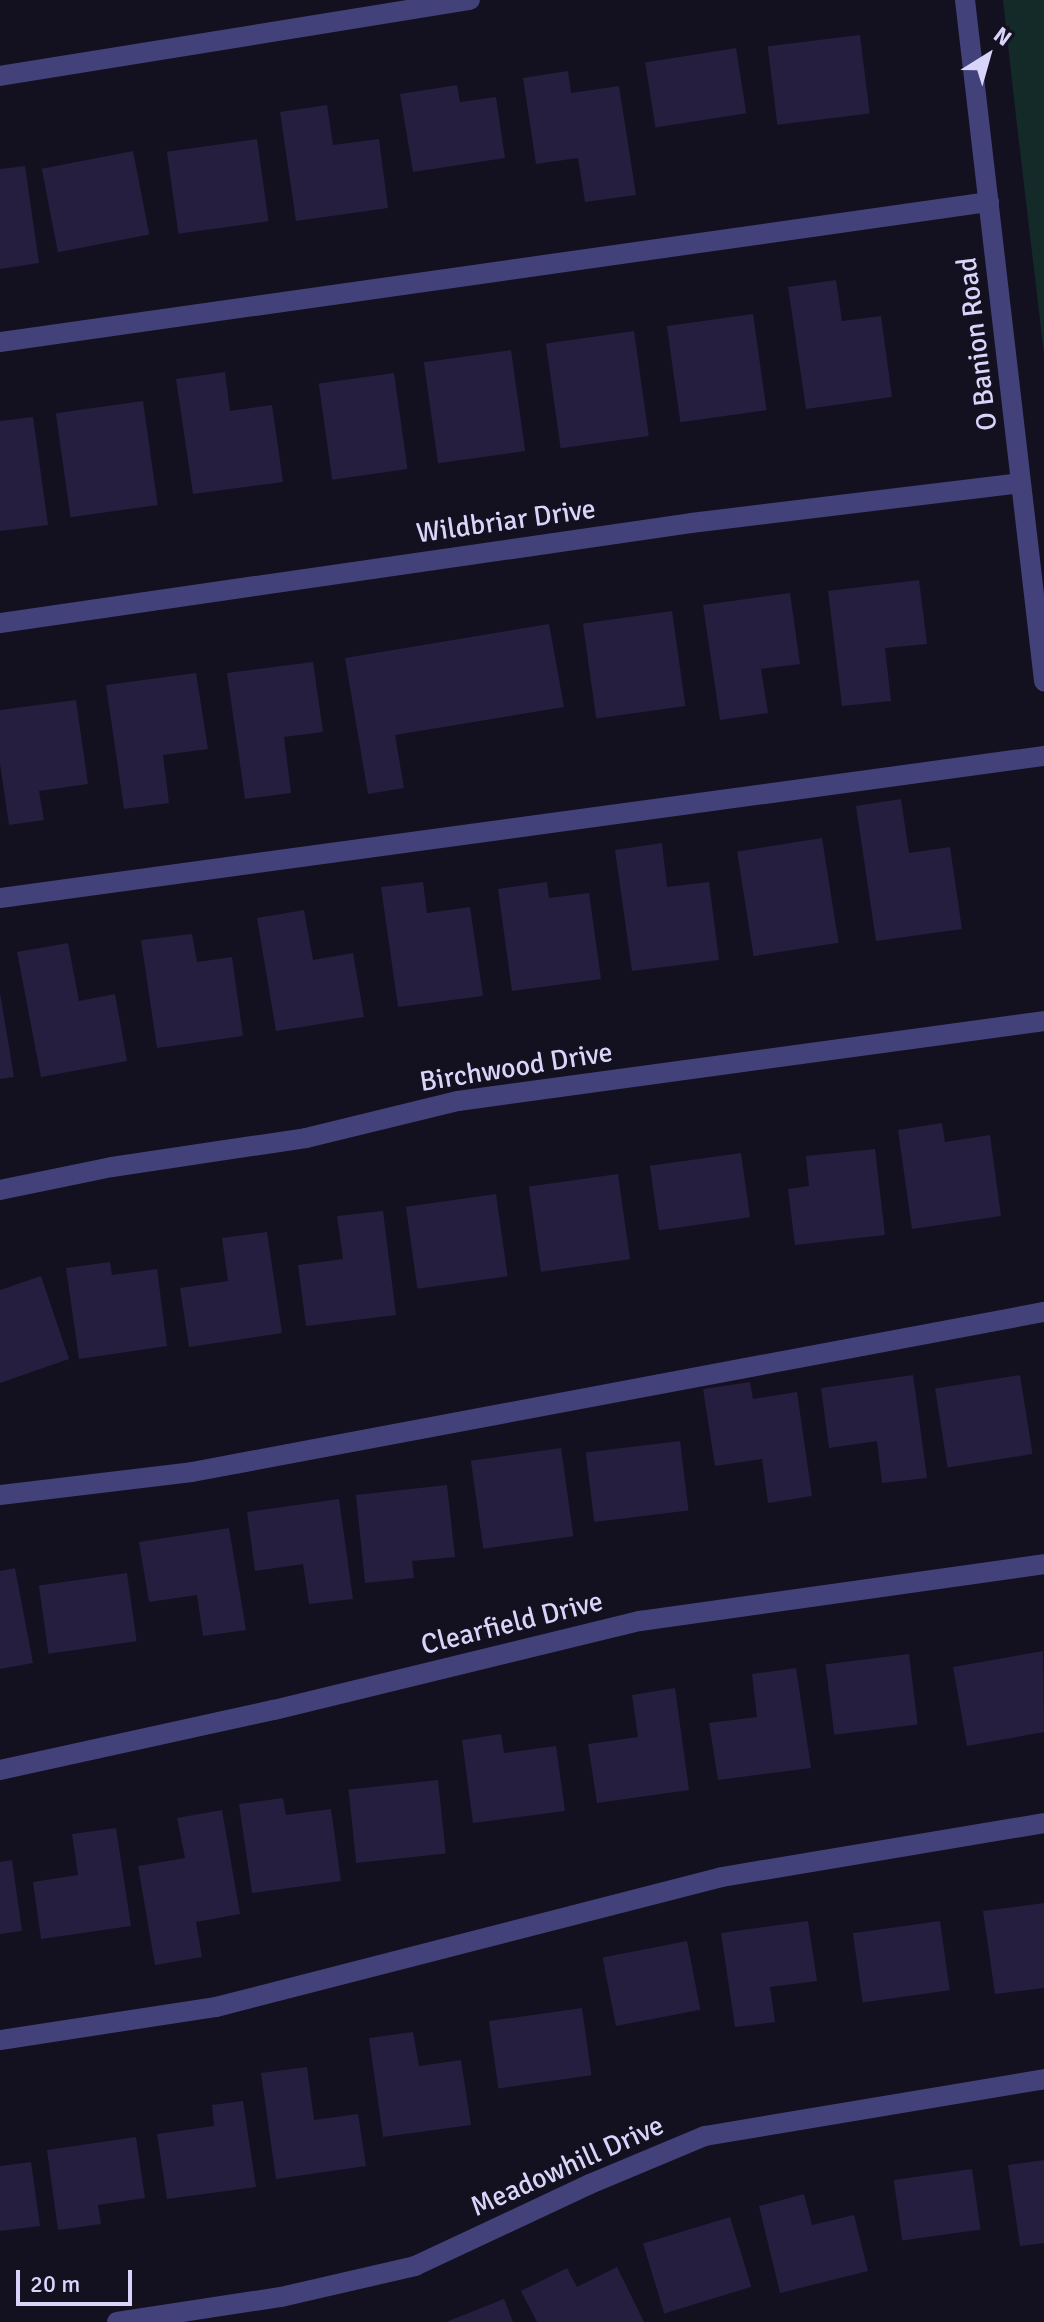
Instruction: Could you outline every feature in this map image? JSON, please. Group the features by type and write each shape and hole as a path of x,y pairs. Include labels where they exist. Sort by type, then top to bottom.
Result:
{"street":[{"path":"0,76 470,0"},
{"name":"O Banion Road","path":"965,0 1044,681"},
{"path":"0,342 989,202"},
{"name":"Wildbriar Drive","path":"0,623 691,523 1021,483"},
{"path":"0,898 1044,756"},
{"name":"Birchwood Drive","path":"0,1190 112,1167 306,1138 458,1101 1044,1021"},
{"path":"0,1495 192,1472 1044,1312"},
{"name":"Clearfield Drive","path":"0,1770 274,1710 640,1621 1044,1564"},
{"path":"0,2040 216,2007 722,1877 1044,1823"},
{"name":"Meadowhill Drive","path":"117,2322 281,2297 415,2266 590,2184 705,2136 1044,2079"}],"green space":[{"path":"1003,0 1044,0 1044,354 1017,125"}],"building":[{"path":"860,35 870,113 777,125 768,46"},
{"path":"736,48 746,113 655,128 645,62"},
{"path":"568,71 571,93 619,86 636,195 585,202 578,158 536,164 523,78"},
{"path":"457,85 460,102 496,97 505,158 413,172 400,94"},
{"path":"327,105 333,145 379,139 388,208 296,221 280,112"},
{"path":"257,139 269,221 178,234 167,152"},
{"path":"133,151 149,234 58,252 42,169"},
{"path":"25,166 39,263 0,269 0,169"},
{"path":"836,280 842,321 881,316 892,397 806,409 788,287"},
{"path":"753,314 766,410 680,422 667,326"},
{"path":"634,331 649,436 561,448 546,343"},
{"path":"511,350 525,451 438,463 424,362"},
{"path":"225,372 230,411 272,405 283,482 193,494 176,379"},
{"path":"394,373 407,469 332,480 319,384"},
{"path":"143,401 158,505 70,517 56,413"},
{"path":"33,417 48,525 0,531 0,421"},
{"path":"919,580 927,644 885,648 891,701 842,706 828,591"},
{"path":"790,593 800,664 761,669 768,713 720,720 703,605"},
{"path":"672,611 685,706 596,719 583,624"},
{"path":"549,624 564,707 395,735 404,788 368,794 345,658"},
{"path":"313,662 323,732 284,737 291,793 245,799 227,673"},
{"path":"196,673 208,749 163,755 169,803 124,809 106,685"},
{"path":"76,700 88,784 39,791 44,820 9,825 0,764 0,710"},
{"path":"901,799 909,853 950,847 962,929 876,941 856,806"},
{"path":"822,838 839,943 754,956 737,851"},
{"path":"662,843 667,887 709,882 719,960 632,971 615,850"},
{"path":"423,882 427,913 470,907 483,996 398,1007 381,887"},
{"path":"547,882 549,898 589,893 601,979 512,991 498,889"},
{"path":"304,910 313,960 353,953 364,1017 276,1031 257,918"},
{"path":"192,934 197,962 232,957 243,1036 157,1048 141,940"},
{"path":"68,943 79,1001 115,994 127,1061 41,1077 17,952"},
{"path":"0,993 14,1077 0,1079"},
{"path":"942,1123 945,1142 990,1135 1001,1216 912,1229 898,1130"},
{"path":"875,1149 885,1235 795,1245 788,1189 809,1186 806,1156"},
{"path":"741,1153 750,1217 659,1230 650,1166"},
{"path":"618,1174 630,1259 541,1272 529,1187"},
{"path":"496,1194 508,1276 417,1289 406,1207"},
{"path":"383,1211 396,1315 306,1326 298,1265 343,1259 337,1216"},
{"path":"267,1232 282,1333 189,1347 180,1288 228,1281 222,1238"},
{"path":"110,1262 112,1275 157,1269 167,1346 79,1359 66,1268"},
{"path":"41,1276 69,1359 0,1383 0,1290"},
{"path":"913,1375 927,1478 882,1483 877,1441 829,1448 821,1388"},
{"path":"1020,1375 1033,1454 948,1467 935,1388"},
{"path":"750,1382 753,1399 797,1392 812,1496 768,1503 762,1459 715,1466 703,1389"},
{"path":"680,1441 689,1510 594,1522 586,1453"},
{"path":"561,1448 573,1536 483,1549 471,1461"},
{"path":"447,1485 455,1557 412,1561 414,1578 365,1583 356,1495"},
{"path":"339,1499 353,1599 309,1604 303,1564 255,1571 247,1512"},
{"path":"229,1528 246,1630 203,1636 197,1595 149,1602 139,1542"},
{"path":"15,1568 33,1663 0,1669 0,1571"},
{"path":"127,1573 137,1641 48,1654 39,1585"},
{"path":"1043,1651 1044,1732 967,1746 953,1667"},
{"path":"909,1654 918,1724 834,1735 826,1664"},
{"path":"796,1668 811,1768 718,1780 709,1723 757,1717 752,1674"},
{"path":"675,1688 689,1790 597,1803 588,1744 638,1737 632,1695"},
{"path":"501,1734 504,1753 556,1746 565,1811 473,1823 462,1740"},
{"path":"438,1780 446,1854 356,1863 348,1789"},
{"path":"283,1798 286,1815 331,1809 341,1881 252,1893 239,1804"},
{"path":"222,1810 240,1914 196,1922 202,1957 155,1965 138,1866 185,1858 177,1818"},
{"path":"116,1828 131,1926 41,1939 33,1882 78,1875 72,1834"},
{"path":"12,1860 22,1931 0,1934 0,1862"},
{"path":"1044,1903 1044,1988 995,1994 983,1911"},
{"path":"808,1921 817,1981 770,1987 775,2022 735,2027 721,1933"},
{"path":"940,1921 950,1990 863,2003 853,1933"},
{"path":"687,1941 700,2010 616,2026 603,1957"},
{"path":"582,2008 591,2075 498,2088 489,2021"},
{"path":"413,2032 419,2066 461,2060 471,2125 383,2137 369,2038"},
{"path":"307,2067 314,2120 358,2114 366,2166 276,2179 261,2073"},
{"path":"243,2101 256,2187 167,2199 157,2134 214,2126 212,2105"},
{"path":"136,2137 145,2198 98,2205 101,2224 58,2230 47,2150"},
{"path":"1044,2160 1044,2243 1020,2246 1008,2165"},
{"path":"31,2162 40,2226 0,2231 0,2166"},
{"path":"972,2169 980,2229 902,2240 894,2180"},
{"path":"804,2194 812,2225 854,2215 868,2271 780,2293 759,2206"},
{"path":"730,2217 751,2287 664,2313 643,2244"},
{"path":"617,2267 644,2322 537,2322 521,2291 567,2268 577,2287"},
{"path":"504,2299 513,2322 446,2322"}]}
